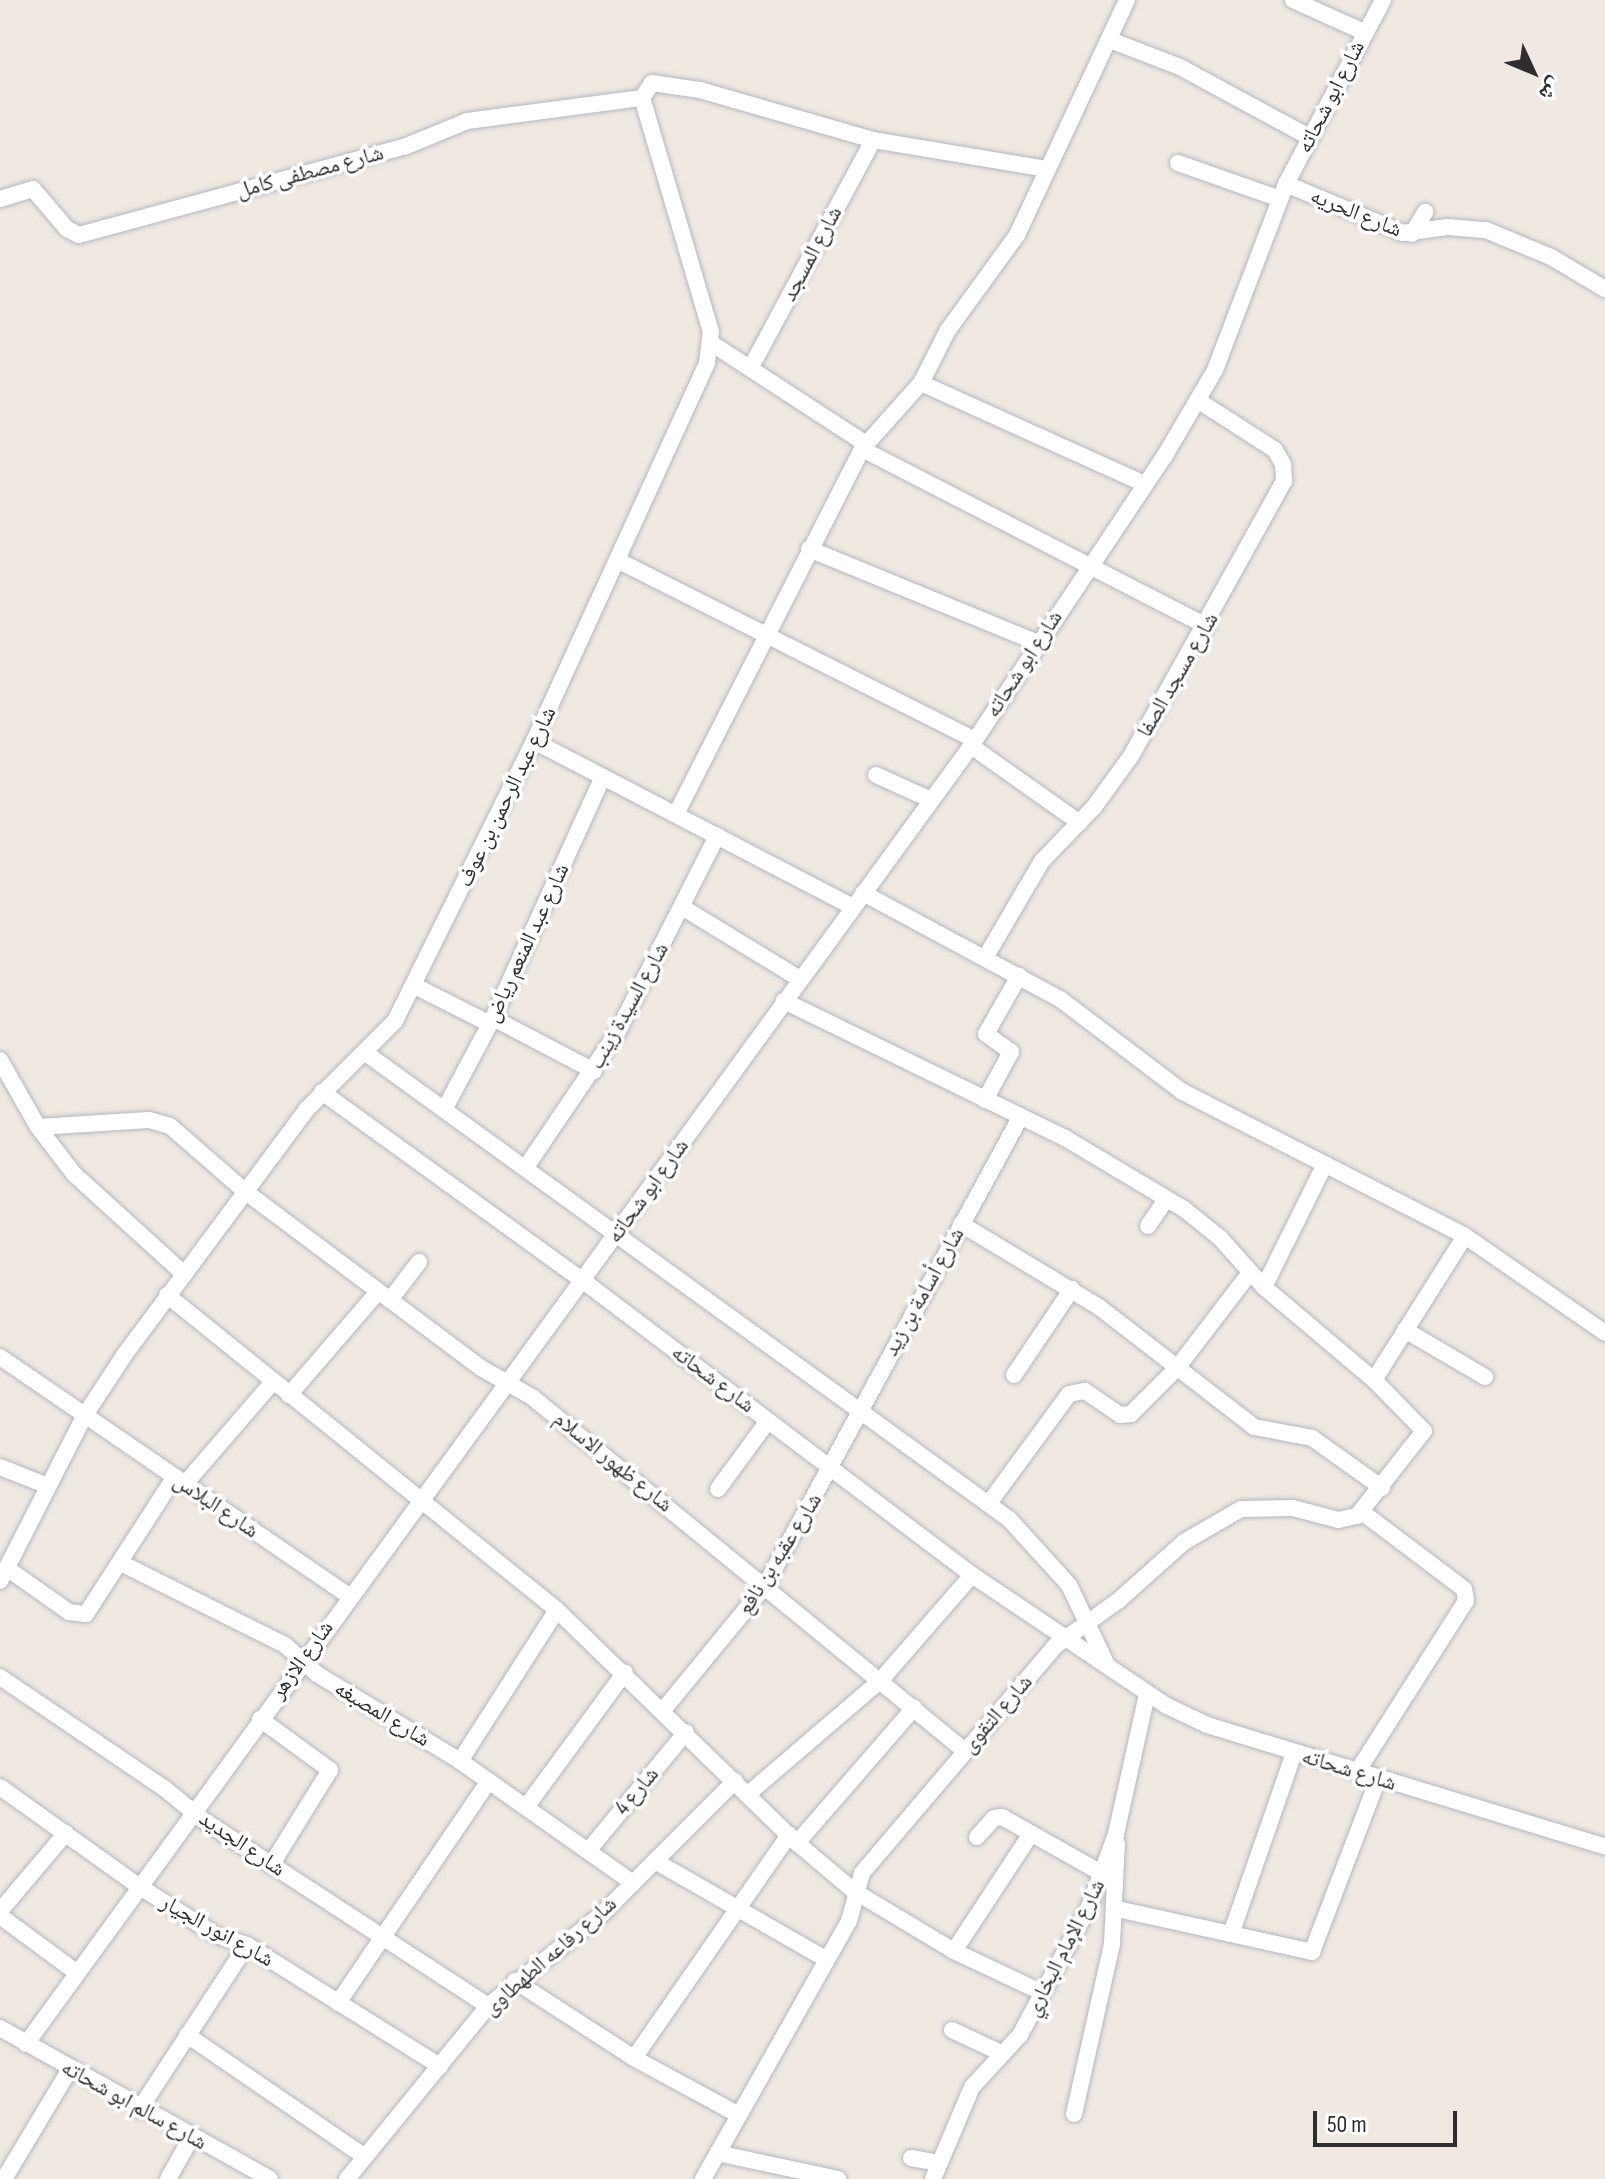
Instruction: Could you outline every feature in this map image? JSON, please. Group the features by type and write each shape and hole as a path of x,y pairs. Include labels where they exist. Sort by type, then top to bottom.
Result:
{"street":[{"path":"676,814 764,634 864,447 921,383 948,330 1017,235 1127,0"},
{"path":"1293,0 1364,32"},
{"name":"شارع ابو شحاته","path":"582,1280 973,743 1089,563 1199,401 1283,192 1383,0"},
{"path":"1110,40 1180,67 1309,137"},
{"path":"1046,169 873,140 700,90 652,83 642,98 711,343 751,367 864,447 1207,626"},
{"name":"شارع مصطفى كامل","path":"0,199 25,189 37,190 67,229 79,235 404,147 467,121 642,98"},
{"name":"شارع المسجد","path":"751,367 873,140"},
{"name":"شارع الحريه","path":"1178,163 1283,192 1412,234 1448,227 1486,230 1551,257 1605,289"},
{"path":"1412,234 1425,212"},
{"name":"شارع عبد الرحمن بن عوف","path":"85,1415 167,1295 322,1092 367,1054 395,1021 415,986 619,561 711,343"},
{"path":"921,383 1145,484"},
{"name":"شارع مسجد الصفا","path":"985,958 1042,861 1080,823 1125,765 1207,626 1285,473 1275,450 1199,401"},
{"path":"809,549 1038,643"},
{"path":"619,561 973,743 1080,823"},
{"path":"534,741 717,836 1019,976 1091,1020 1181,1091 1465,1236 1605,1333"},
{"path":"876,775 931,800"},
{"name":"شارع عبد المنعم رياض","path":"445,1108 491,1021 603,777"},
{"name":"شارع السيدة زينب","path":"526,1167 594,1071 717,836"},
{"path":"682,907 800,979"},
{"path":"985,1100 1011,1052 986,1034 1019,976"},
{"path":"415,986 594,1071"},
{"path":"784,1001 1021,1116 1166,1199 1220,1238 1264,1287 1374,1380 1421,1425 1422,1438 1362,1512 1467,1595 1357,1772"},
{"path":"367,1054 989,1503 1052,1562 1089,1622 1106,1663"},
{"path":"0,1060 38,1127 74,1174 184,1274"},
{"name":"شارع شحاته","path":"322,1092 582,1280 972,1575 1063,1639 1106,1663 1147,1694 1207,1725 1605,1847"},
{"name":"شارع أسامة بن زيد","path":"832,1470 859,1410 1021,1116"},
{"name":"شارع ظهور الاسلام","path":"38,1127 160,1121 247,1193 384,1296 505,1382 532,1397 965,1751"},
{"path":"1264,1287 1325,1164"},
{"path":"1148,1226 1166,1199"},
{"path":"961,1224 1072,1289 1254,1427 1312,1438 1382,1488"},
{"path":"1374,1380 1465,1236"},
{"path":"289,1395 419,1262"},
{"path":"989,1503 1069,1394 1085,1391 1125,1417 1177,1368 1250,1273"},
{"name":"شارع الازهر","path":"26,2044 137,1885 582,1280"},
{"path":"1014,1375 1072,1289"},
{"path":"167,1295 417,1501 557,1610 664,1709 793,1839 854,1891 954,1951 1043,1993"},
{"path":"1405,1330 1485,1377"},
{"name":"شارع البلاس","path":"0,1357 349,1596"},
{"path":"85,1415 4,1575 80,1616 91,1610 179,1481 273,1382"},
{"path":"718,1489 768,1421"},
{"path":"0,1467 48,1486"},
{"name":"شارع عقبه بن نافع","path":"664,1709 765,1586 832,1470"},
{"name":"شارع التقوى","path":"703,2179 737,2114 849,1921 854,1891 867,1865 1063,1639 1089,1622 1193,1535 1241,1509 1293,1508 1338,1520 1362,1512"},
{"name":"شارع المصبغه","path":"121,1563 285,1645 302,1662 460,1761 633,1883"},
{"path":"748,1794 880,1681 972,1575"},
{"path":"460,1761 557,1610"},
{"path":"526,1807 625,1672"},
{"name":"شارع الجديد","path":"0,1677 271,1865 488,2006"},
{"name":"شارع الإمام البخاري","path":"936,2171 972,2087 1020,2035 1103,1874 1116,1834 1147,1694"},
{"path":"634,2058 793,1839 914,1708"},
{"path":"260,1719 330,1770 271,1865"},
{"name":"شارع 4","path":"588,1851 686,1732"},
{"path":"1231,1934 1294,1753"},
{"path":"1117,1909 1312,1952 1378,1779"},
{"path":"338,2003 489,1781"},
{"name":"شارع رفاعه الطهطاوى","path":"347,2179 488,2006 515,1981 567,1945 735,1781"},
{"name":"شارع انور الجيار","path":"0,1787 137,1885 216,1935 247,1945 440,2066"},
{"path":"977,1837 998,1817 1103,1874"},
{"path":"66,1833 0,1913 76,1972"},
{"path":"954,1951 1031,1834"},
{"path":"1074,2114 1117,1909 1116,1834"},
{"path":"655,1861 742,1908 827,1960"},
{"path":"139,2110 247,1945"},
{"path":"515,1981 634,2058 737,2114"},
{"name":"شارع سالم ابو شحاته","path":"0,2028 139,2110 270,2179"},
{"path":"952,2030 1003,2054"},
{"path":"187,2035 364,2156"},
{"path":"4,2179 70,2069"},
{"path":"168,2179 191,2138"},
{"path":"717,2153 831,2178"},
{"path":"911,2158 936,2171"}]}
